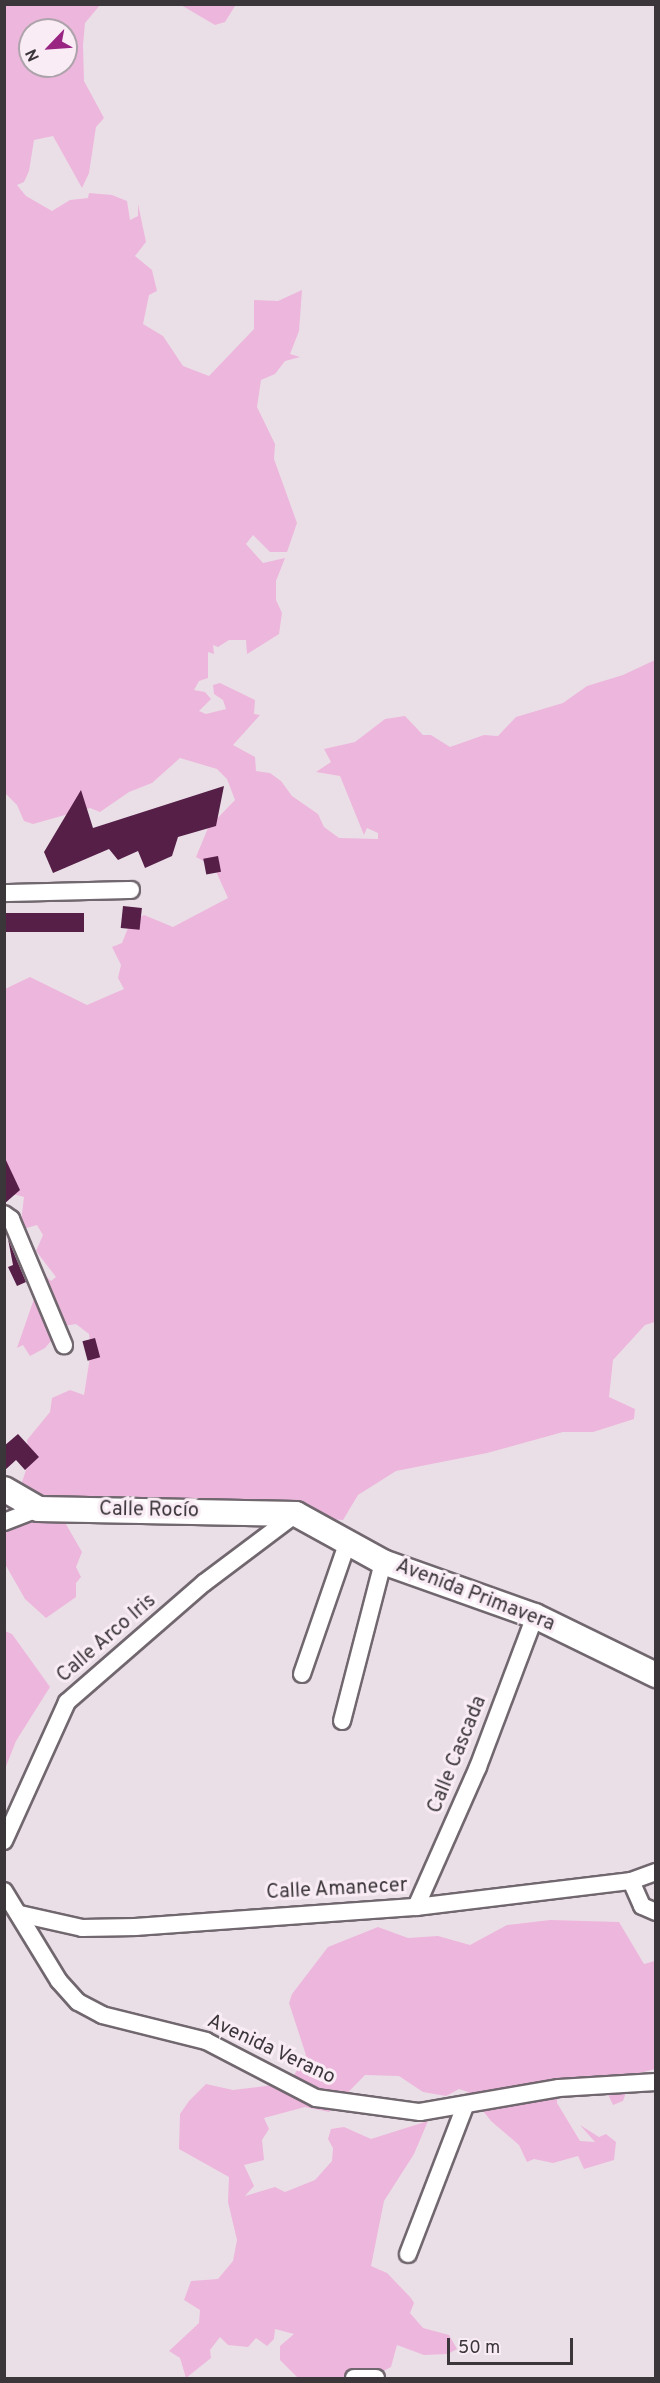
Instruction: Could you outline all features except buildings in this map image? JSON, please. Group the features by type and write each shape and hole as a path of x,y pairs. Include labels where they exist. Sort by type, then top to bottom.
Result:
{"street":[{"path":"4,893 131,890"},
{"path":"4,1214 11,1219 64,1345"},
{"path":"4,1489 38,1509"},
{"name":"Calle Rocío","path":"4,1522 38,1509 296,1514"},
{"name":"Avenida Primavera","path":"296,1514 382,1562 535,1616 656,1675"},
{"name":"Calle Arco Iris","path":"4,1841 67,1702 204,1583 296,1514"},
{"path":"302,1674 347,1544"},
{"path":"342,1721 382,1562"},
{"name":"Calle Cascada","path":"416,1907 478,1767 535,1616"},
{"name":"Calle Amanecer","path":"20,1914 82,1928 114,1928 416,1907 631,1881 656,1872"},
{"path":"631,1881 642,1906 656,1912"},
{"name":"Avenida Verano","path":"4,1891 68,1993 102,2015 206,2041 316,2098 402,2112 465,2106 559,2088 656,2082"},
{"path":"408,2254 465,2106"},
{"path":"354,2379 376,2379"}],"shaded area":[{"path":"235,4 235,6 225,22 215,25 181,5"},
{"path":"5,5 100,5 85,23 83,45 84,81 104,118 96,127 89,173 82,188 53,136 34,140 29,171 24,182 17,185 26,196 52,211 70,200 88,198 89,193 112,195 127,201 130,220 138,216 138,204 146,242 135,256 152,270 157,291 149,295 143,324 163,336 183,366 209,376 254,329 254,300 278,301 302,290 299,331 290,354 300,357 285,361 275,374 261,380 257,407 275,444 274,459 297,523 287,552 270,552 253,535 246,544 263,563 285,558 276,581 276,600 282,613 279,634 247,654 246,640 229,640 218,647 213,645 214,654 208,652 208,678 199,681 194,690 205,692 211,699 199,711 206,714 226,709 223,700 214,694 213,685 220,683 255,700 254,714 260,715 233,745 255,757 256,771 270,773 281,781 292,796 318,814 324,827 339,838 378,839 378,833 367,828 364,835 340,776 316,772 331,762 324,749 355,742 385,719 405,716 423,735 431,735 450,747 484,735 498,736 516,717 563,703 587,686 623,675 655,660 655,1322 645,1325 613,1360 609,1397 635,1409 634,1419 593,1432 563,1432 487,1453 396,1471 358,1495 343,1520 131,1503 128,1498 110,1500 63,1519 82,1552 76,1567 81,1577 76,1583 76,1597 46,1618 25,1599 5,1564 5,1515 15,1503 29,1461 27,1440 50,1412 52,1398 70,1390 84,1395 91,1351 89,1334 76,1324 64,1326 45,1348 30,1356 23,1345 17,1348 43,1273 51,1281 56,1277 36,1251 43,1235 37,1225 20,1230 24,1197 6,1192 5,989 30,977 87,1005 124,989 118,978 121,965 112,947 122,943 130,923 144,915 173,927 228,898 214,867 196,857 208,828 235,800 227,779 217,769 180,758 152,783 129,792 100,812 90,808 33,824 24,821 17,805 5,793"},
{"path":"5,1631 12,1634 50,1687 16,1741 5,1769"},
{"path":"550,1920 619,1922 644,1964 655,1961 655,2069 632,2075 623,2101 613,2105 600,2077 583,2077 558,2090 557,2103 580,2141 595,2142 580,2125 599,2137 606,2134 616,2142 614,2160 584,2169 578,2156 553,2163 534,2159 527,2162 519,2145 491,2121 468,2092 459,2089 446,2096 423,2092 399,2076 365,2075 329,2112 305,2107 264,2118 269,2129 262,2140 264,2160 244,2165 254,2186 245,2196 275,2187 285,2192 315,2180 332,2161 333,2148 328,2139 331,2129 344,2127 371,2139 428,2121 414,2154 384,2201 371,2266 387,2273 411,2298 414,2303 410,2313 423,2328 449,2335 457,2349 448,2354 424,2355 397,2345 391,2367 370,2378 298,2378 280,2360 280,2346 294,2334 275,2329 274,2339 267,2346 256,2338 248,2347 228,2345 220,2337 210,2350 211,2358 186,2378 180,2358 169,2351 199,2323 200,2310 184,2300 191,2281 218,2279 233,2261 237,2240 228,2202 229,2177 179,2149 180,2114 189,2101 206,2084 233,2090 273,2085 278,2078 293,2077 306,2055 289,2003 292,1994 328,1947 378,1927 408,1938 438,1936 470,1945 507,1925"}]}
